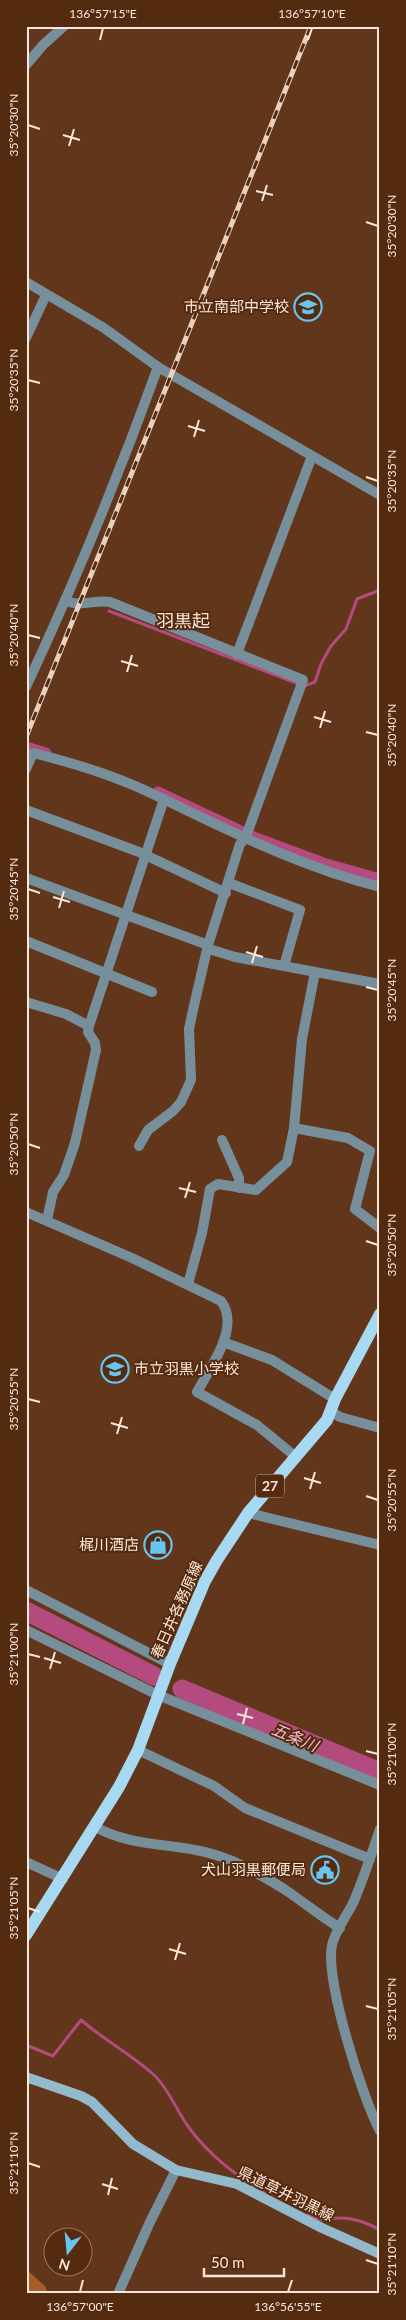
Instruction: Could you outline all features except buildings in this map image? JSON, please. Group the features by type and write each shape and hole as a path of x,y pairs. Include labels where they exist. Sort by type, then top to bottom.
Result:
{"main road":[{"name":"春日井各務原線","path":"26,1935 119,1787 138,1750 170,1664 206,1581 236,1529 332,1412 335,1399 380,1314"},
{"name":"県道草井羽黒線","path":"26,2077 81,2096 92,2102 133,2144 176,2170 237,2184 314,2224 380,2254"}],"street":[{"path":"26,65 43,45 64,26"},
{"path":"26,282 104,328 158,367 380,495"},
{"path":"26,338 46,294"},
{"path":"26,687 65,600 142,412 158,367"},
{"path":"237,654 312,456"},
{"path":"65,600 73,604 110,602 237,654 301,685 245,839 240,844 209,947 189,1029 192,1080 181,1102 173,1111 148,1130 139,1146"},
{"path":"26,769 33,753 77,764 164,800 245,839 323,870 380,887"},
{"path":"47,1220 53,1192 64,1175 75,1143 96,1050 95,1043 88,1032 89,1026 124,915 164,800"},
{"path":"26,810 228,888 300,910 284,966"},
{"path":"26,878 236,957 380,984"},
{"path":"26,941 152,992"},
{"path":"188,1284 202,1234 210,1189 218,1184 256,1190 287,1162 294,1128 302,1038 315,972"},
{"path":"26,1002 66,1014 89,1026"},
{"path":"294,1128 348,1138 370,1151 355,1209 380,1228"},
{"path":"222,1140 240,1178 239,1188"},
{"path":"26,1212 188,1284 221,1301 227,1309 226,1331 223,1342 197,1392 257,1425 296,1457"},
{"path":"223,1342 272,1360 335,1399"},
{"path":"332,1412 349,1420 380,1428"},
{"path":"248,1513 380,1545"},
{"path":"27,1591 170,1664"},
{"path":"26,1630 158,1696 380,1785"},
{"path":"138,1750 214,1786 245,1808 370,1860"},
{"path":"94,1826 124,1839 164,1844 209,1853 227,1859 290,1893 340,1928"},
{"path":"380,1829 355,1898 332,1945 330,1963 332,1978 358,2074 380,2131"},
{"path":"26,1862 62,1879"},
{"path":"118,2294 150,2222 176,2170"}],"shaded area":[{"path":"26,2269 46,2287 47,2294 26,2294"}],"waterway":[{"path":"109,611 304,686 315,682 321,664 331,646 346,629 357,599 380,590"},
{"path":"26,747 46,753"},
{"path":"158,792 256,838 323,863 380,879"},
{"name":"五条川","path":"26,1611 154,1676"},
{"name":"五条川","path":"182,1689 380,1772"},
{"path":"26,2045 53,2056 81,2020 154,2075 164,2087 190,2129 206,2148 234,2172 264,2193"},
{"path":"308,2215 322,2220 336,2218 352,2219 380,2230"}],"railway":[{"path":"26,737 311,26"}],"place":[{"name":"市立南部中学校","path":"308,307"},
{"name":"市立羽黒小学校","path":"115,1369"},
{"name":"梶川酒店","path":"158,1545"},
{"name":"犬山羽黒郵便局","path":"325,1870"}],"district":[{"name":"羽黒起","path":"183,621"}]}
